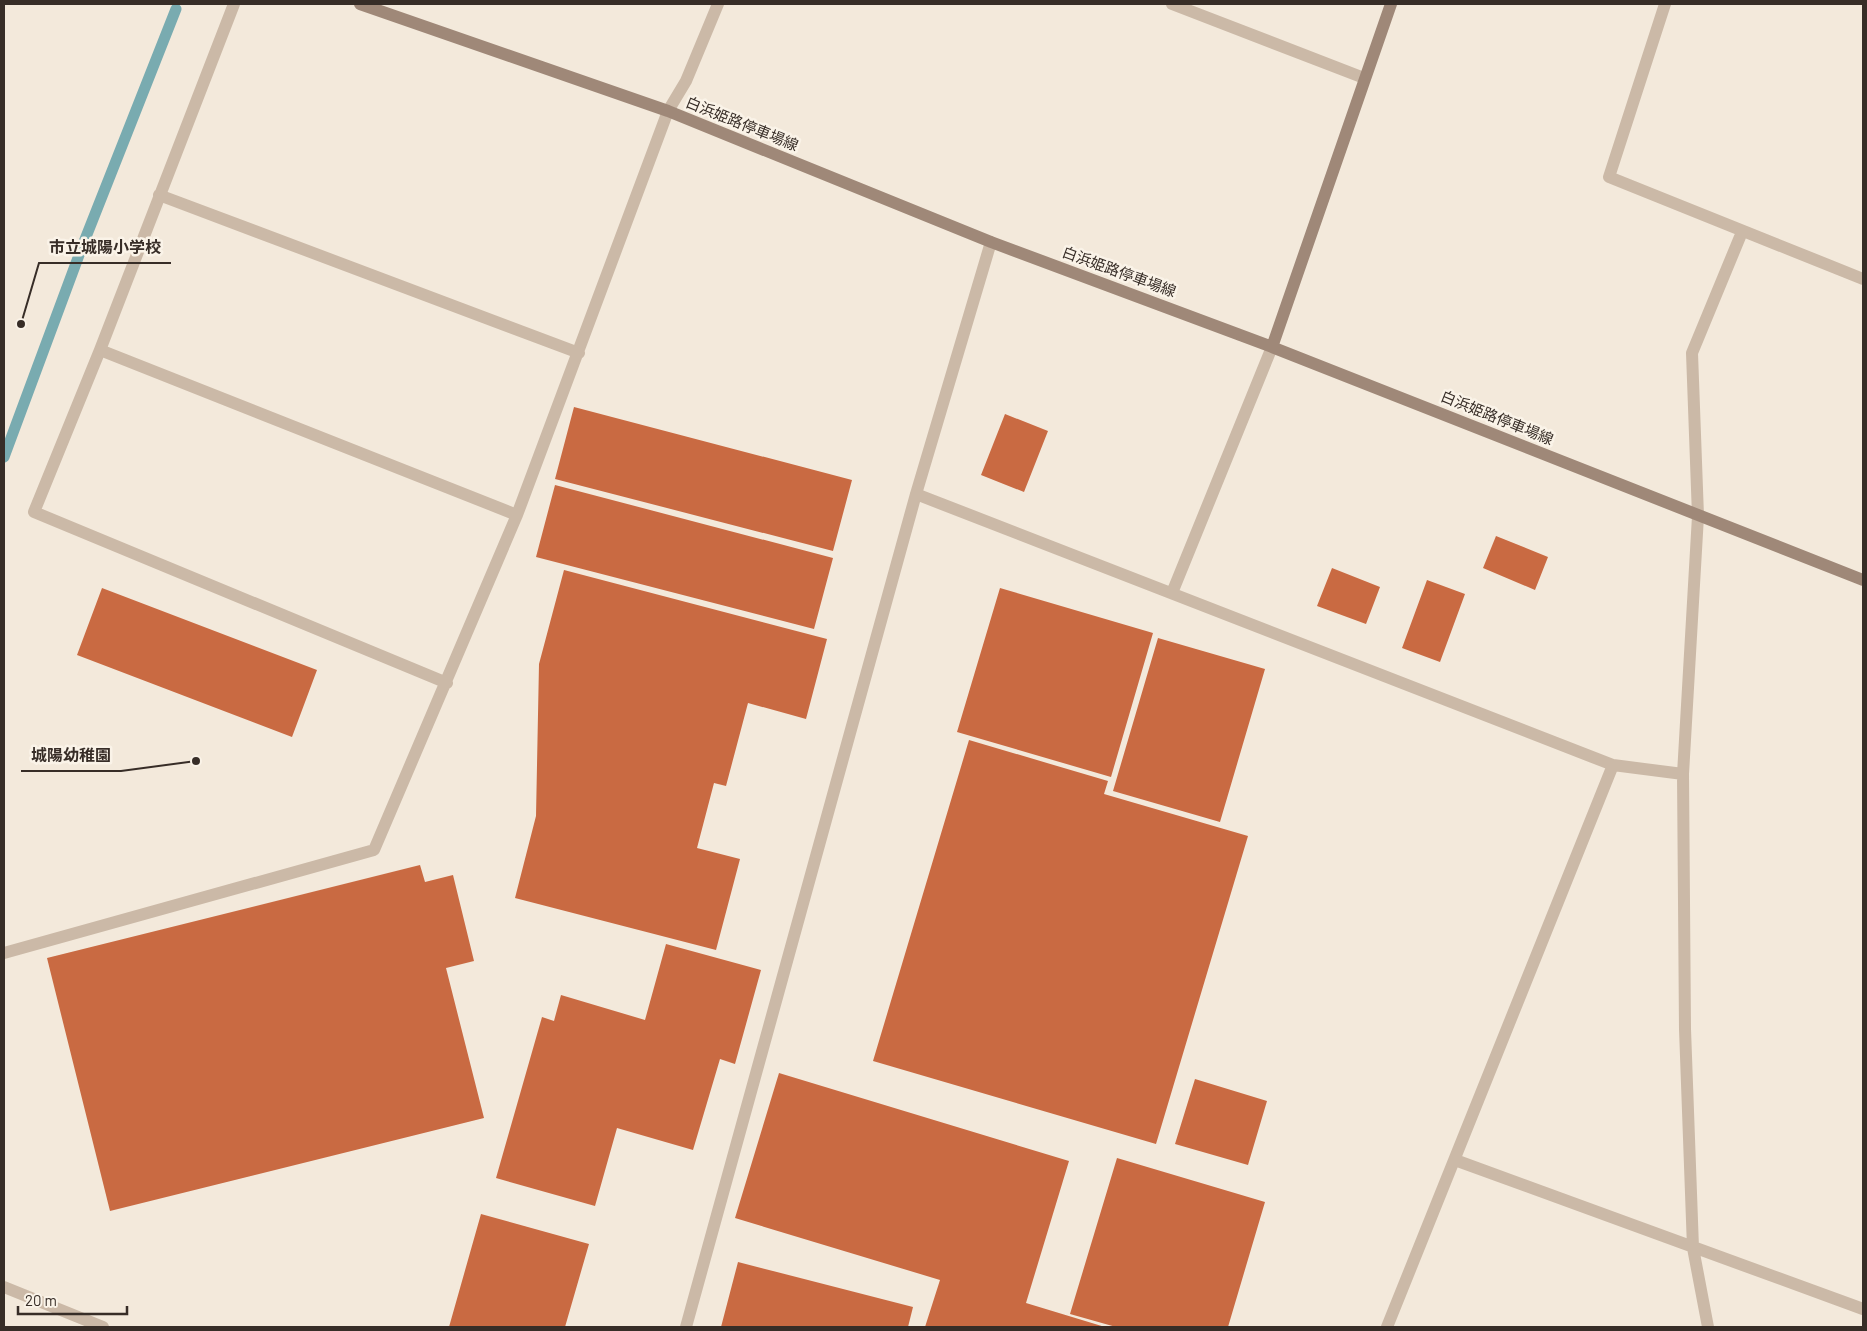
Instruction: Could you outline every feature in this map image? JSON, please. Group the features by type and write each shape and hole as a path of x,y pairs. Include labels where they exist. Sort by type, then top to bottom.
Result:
{"main road":[{"name":"白浜姫路停車場線","path":"360,4 668,111 991,242 1272,347 1863,580"},
{"path":"1272,347 1391,4"}],"street":[{"path":"234,4 100,350 34,512 447,683"},
{"path":"4,953 374,850 447,683 517,515 668,111 686,81 718,4"},
{"path":"1172,4 1364,78"},
{"path":"1665,4 1610,177 1742,232 1863,279"},
{"path":"159,195 579,353"},
{"path":"1708,1327 1693,1248 1685,1028 1683,774 1698,516 1692,353 1742,232"},
{"path":"686,1327 916,494 991,242"},
{"path":"1172,593 1272,347"},
{"path":"100,350 517,515"},
{"path":"916,494 1614,764 1683,774"},
{"path":"1387,1327 1614,764"},
{"path":"1455,1160 1863,1309"},
{"path":"4,1287 103,1327"}],"building":[{"path":"574,407 852,480 833,551 555,479"},
{"path":"1005,414 1048,431 1024,492 981,475"},
{"path":"555,485 833,558 814,629 536,557"},
{"path":"1496,536 1548,557 1535,590 1483,568"},
{"path":"1332,568 1380,587 1366,624 1317,606"},
{"path":"564,570 827,639 806,719 748,703 726,786 714,783 697,848 740,859 716,950 515,898 536,816 539,664"},
{"path":"1427,580 1465,594 1440,662 1402,648"},
{"path":"102,588 317,670 292,737 77,655"},
{"path":"1000,588 1153,633 1111,777 957,732"},
{"path":"1158,638 1265,669 1220,822 1113,791"},
{"path":"969,740 1108,781 1104,794 1248,836 1156,1144 873,1061"},
{"path":"420,865 425,882 453,875 474,961 446,968 484,1118 110,1211 47,958"},
{"path":"666,944 761,970 735,1064 720,1059 693,1150 617,1128 595,1206 496,1178 542,1017 554,1021 561,995 645,1020"},
{"path":"779,1073 1069,1161 1026,1303 1105,1327 925,1327 940,1280 735,1218"},
{"path":"1195,1079 1267,1101 1248,1165 1175,1144"},
{"path":"1117,1158 1265,1202 1228,1327 1116,1327 1070,1314"},
{"path":"481,1214 589,1244 565,1327 449,1327"},
{"path":"738,1262 913,1307 908,1327 721,1327"}],"waterway":[{"path":"4,457 82,247 176,9"}],"place":[{"name":"市立城陽小学校","path":"21,324"},
{"name":"城陽幼稚園","path":"196,761"}]}
